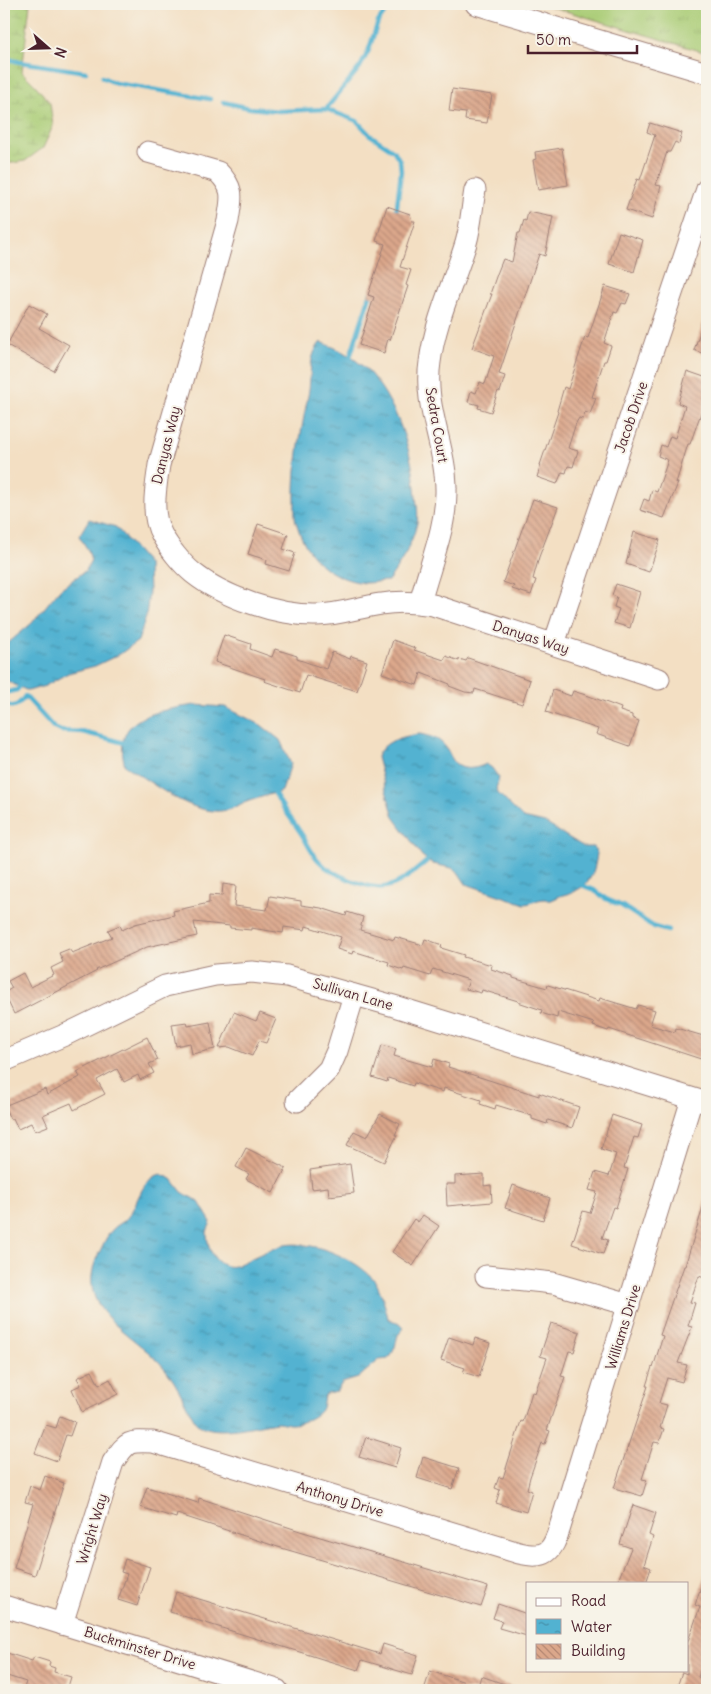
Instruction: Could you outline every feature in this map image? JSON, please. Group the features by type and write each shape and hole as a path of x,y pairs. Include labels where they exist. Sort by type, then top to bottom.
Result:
{"street":[{"path":"476,4 707,74"},
{"name":"Danyas Way","path":"148,152 218,172 232,190 228,221 159,465 155,496 155,514 161,535 192,572 211,586 232,596 271,609 316,615 334,614 380,604 411,602 442,608 659,679"},
{"name":"Jacob Drive","path":"554,644 707,189"},
{"name":"Sedra Court","path":"420,603 442,526 446,489 442,453 431,412 428,388 429,363 439,323 466,241 475,190"},
{"name":"Sullivan Lane","path":"4,1061 67,1034 141,996 165,986 185,980 215,975 252,972 287,976 394,1006 700,1101"},
{"path":"298,1101 329,1069 337,1052 354,995"},
{"name":"Williams Drive","path":"547,1552 552,1548 558,1534 629,1305 700,1101"},
{"path":"486,1276 553,1283 629,1305"},
{"name":"Anthony Drive","path":"133,1441 153,1442 519,1553 534,1556 547,1552"},
{"name":"Wright Way","path":"62,1624 113,1462 124,1446 133,1441"},
{"name":"Buckminster Drive","path":"4,1606 277,1690"}],"green space":[{"path":"4,4 30,4 22,72 50,103 53,126 43,148 25,161 4,164"},
{"path":"542,4 707,4 707,53"}],"water":[{"path":"321,342 349,356 370,373 390,403 405,437 413,472 418,515 406,554 388,581 365,583 352,581 331,572 314,557 307,547 296,522 295,489 298,449 312,361"},
{"path":"89,519 116,527 148,564 149,591 146,617 138,641 120,654 95,666 68,673 45,686 28,691 9,682 4,677 4,651 7,644 32,623 60,589 85,571 91,560 88,550 79,536"},
{"path":"195,705 225,707 261,725 280,740 291,764 282,791 251,800 229,810 214,811 201,809 174,797 125,766 122,749 125,736 131,726 152,713"},
{"path":"420,734 440,741 456,764 464,768 473,768 486,764 492,768 499,778 496,789 498,793 523,818 545,823 584,847 593,847 597,853 596,862 588,882 578,890 552,900 541,899 525,904 466,884 458,872 452,868 433,864 422,856 394,817 377,757 380,751 389,743"},
{"path":"161,1174 172,1179 182,1192 199,1202 211,1222 207,1230 207,1239 211,1251 214,1257 223,1265 235,1266 272,1249 296,1244 321,1248 358,1265 375,1281 379,1288 388,1318 403,1325 404,1328 398,1335 391,1356 388,1359 379,1360 358,1378 342,1383 336,1392 324,1396 319,1412 296,1424 277,1422 216,1430 197,1424 165,1369 106,1316 97,1303 92,1289 92,1272 106,1238 114,1228 127,1218 144,1186 154,1177"}],"building":[{"path":"452,89 492,95 487,123 465,120 466,113 449,111"},
{"path":"650,123 682,133 679,144 675,142 670,152 667,152 656,185 661,186 652,219 626,210 637,179 640,180 655,135 647,132"},
{"path":"562,148 568,185 538,190 533,160 536,159 535,152"},
{"path":"387,206 410,214 412,221 415,221 400,267 411,270 406,285 408,286 384,353 359,345 374,297 368,295 385,244 376,241"},
{"path":"528,212 553,217 545,256 539,254 499,374 505,376 491,412 478,408 479,405 468,402 471,391 476,393 480,382 485,384 494,356 472,348 503,259 512,262 518,233 520,233 524,220 526,221"},
{"path":"619,232 643,240 634,272 609,264"},
{"path":"605,286 630,294 626,304 622,303 617,313 614,312 604,343 611,346 592,397 596,398 590,414 585,412 583,419 579,418 576,423 568,448 578,451 573,467 568,466 566,473 562,472 557,484 537,477 564,387 568,389 585,337 588,338"},
{"path":"29,304 47,314 39,328 69,345 54,371 7,345"},
{"path":"705,317 707,317 707,355 694,350"},
{"path":"687,371 707,378 707,396 690,444 688,444 676,483 678,483 664,518 640,510 644,499 649,501 652,490 657,492 668,460 658,456 661,445 666,447 670,436 675,438 685,406 678,403"},
{"path":"533,499 558,507 539,557 533,579 536,580 531,595 512,589 514,586 503,582"},
{"path":"258,524 288,534 283,549 295,553 289,571 266,564 267,560 248,554"},
{"path":"634,532 660,540 649,572 626,564"},
{"path":"616,584 640,592 630,628 614,623 619,609 614,607 617,597 612,595"},
{"path":"224,635 251,644 250,649 272,657 275,649 297,656 297,659 326,669 332,652 350,659 351,656 367,661 357,691 306,675 300,693 215,662"},
{"path":"393,640 415,648 414,650 444,660 446,656 459,661 459,659 466,661 468,658 530,680 522,704 475,689 474,693 465,692 421,673 417,685 382,673"},
{"path":"553,690 571,696 573,691 589,696 621,708 620,711 632,715 632,718 639,721 630,746 596,734 598,729 546,712"},
{"path":"223,884 236,886 234,906 267,910 270,896 301,901 301,905 321,908 346,916 347,912 363,917 360,930 394,940 395,937 423,945 425,939 442,945 441,948 464,955 463,957 492,965 491,969 513,976 513,978 547,988 548,985 599,1001 600,998 636,1009 638,1005 655,1010 650,1025 675,1032 676,1028 707,1037 707,1061 609,1029 608,1031 593,1026 594,1023 558,1012 557,1018 541,1013 542,1010 518,1001 482,990 481,993 466,989 469,980 433,969 430,976 404,968 403,970 388,965 389,962 353,951 352,954 337,949 341,937 306,926 305,930 284,927 283,933 251,928 251,930 230,928 230,926 194,922 197,936 147,947 96,970 14,1014 4,993 12,988 8,981 23,973 30,987 54,975 51,968 63,962 59,953 69,949 72,953 112,937 108,930 120,925 122,930 135,924 174,915 173,911 209,903 209,895 222,896"},
{"path":"234,1012 256,1021 260,1013 276,1019 266,1043 259,1041 252,1056 229,1047 219,1048"},
{"path":"187,1022 188,1026 210,1022 215,1049 192,1054 190,1043 176,1046 172,1024"},
{"path":"147,1037 158,1060 149,1064 154,1073 140,1080 138,1075 124,1082 117,1069 97,1080 105,1094 74,1110 71,1103 43,1115 48,1126 35,1131 31,1123 18,1129 13,1118 10,1119 4,1106 45,1089 47,1095 80,1077 77,1072"},
{"path":"382,1045 396,1049 394,1056 432,1067 434,1059 449,1064 448,1067 539,1096 539,1093 579,1107 572,1128 548,1120 547,1124 532,1119 532,1116 496,1105 495,1109 480,1104 481,1100 444,1088 443,1092 414,1083 413,1086 388,1078 387,1082 372,1077"},
{"path":"380,1114 400,1124 395,1135 397,1135 384,1162 347,1145 354,1131 367,1137"},
{"path":"612,1115 642,1125 638,1138 634,1137 624,1168 628,1169 616,1208 613,1207 602,1238 608,1240 603,1254 572,1244 583,1211 590,1213 597,1192 589,1190 595,1172 609,1176 616,1154 601,1149"},
{"path":"246,1148 286,1168 273,1193 246,1179 249,1174 236,1167"},
{"path":"350,1164 354,1193 329,1196 328,1187 312,1189 310,1170"},
{"path":"484,1174 484,1186 491,1185 492,1202 447,1206 446,1184 455,1184 455,1176"},
{"path":"513,1185 550,1198 543,1220 505,1208"},
{"path":"705,1201 707,1201 707,1279 699,1276 690,1302 695,1303 688,1326 692,1327 678,1363 687,1365 682,1382 667,1378 659,1403 667,1405 660,1428 664,1429 659,1443 654,1442 642,1479 647,1480 642,1496 614,1488 648,1386 646,1386 663,1336 660,1335 685,1266"},
{"path":"423,1215 439,1226 413,1266 392,1252 414,1219 418,1222"},
{"path":"551,1323 580,1332 574,1352 569,1351 561,1376 565,1377 547,1430 550,1431 545,1444 542,1443 530,1477 527,1489 532,1491 526,1512 496,1503 500,1490 495,1488 499,1477 503,1478 521,1421 523,1422 532,1392 535,1393 547,1358 540,1356"},
{"path":"449,1337 473,1345 475,1338 490,1343 479,1377 463,1372 465,1368 441,1360"},
{"path":"92,1371 99,1385 110,1379 118,1394 82,1412 72,1389 81,1385 77,1378"},
{"path":"60,1416 75,1422 70,1436 66,1435 57,1461 35,1453 46,1425 56,1428"},
{"path":"366,1437 401,1448 395,1468 359,1457"},
{"path":"423,1457 459,1468 452,1489 417,1478"},
{"path":"45,1476 64,1483 35,1575 14,1568 33,1504 25,1502 30,1486 40,1490"},
{"path":"147,1487 198,1503 199,1498 300,1531 488,1587 481,1607 278,1547 177,1514 176,1518 140,1507"},
{"path":"633,1505 656,1513 649,1535 653,1537 644,1565 651,1568 646,1582 617,1582 631,1548 620,1544"},
{"path":"125,1559 150,1567 137,1606 118,1600 127,1574 121,1572"},
{"path":"705,1574 707,1575 707,1649 698,1677 705,1680 702,1690 676,1690 682,1672 687,1674 688,1672 688,1641 700,1607 695,1605"},
{"path":"176,1592 380,1654 383,1644 418,1655 412,1675 362,1660 358,1670 170,1612"},
{"path":"498,1604 526,1614 526,1636 499,1628 502,1621 493,1618"},
{"path":"4,1652 32,1661 34,1657 50,1662 49,1666 55,1668 54,1672 71,1677 67,1690 33,1690 24,1688 26,1682 4,1675"},
{"path":"430,1671 478,1686 481,1676 516,1688 516,1690 424,1690"}],"waterway":[{"path":"326,109 360,67 368,52 378,22 390,5"},
{"path":"4,58 86,72"},
{"path":"102,77 115,83 210,99"},
{"path":"223,102 250,108 279,111 326,109 357,121 370,135 394,151 400,161 401,171 396,215"},
{"path":"349,360 371,292"},
{"path":"4,693 17,690 22,683"},
{"path":"4,704 16,705 25,696 54,728 61,731 82,732 128,744"},
{"path":"273,789 279,802 311,851 333,872 361,884 385,887 402,880 427,861"},
{"path":"584,886 622,906 654,927 668,931"}]}
